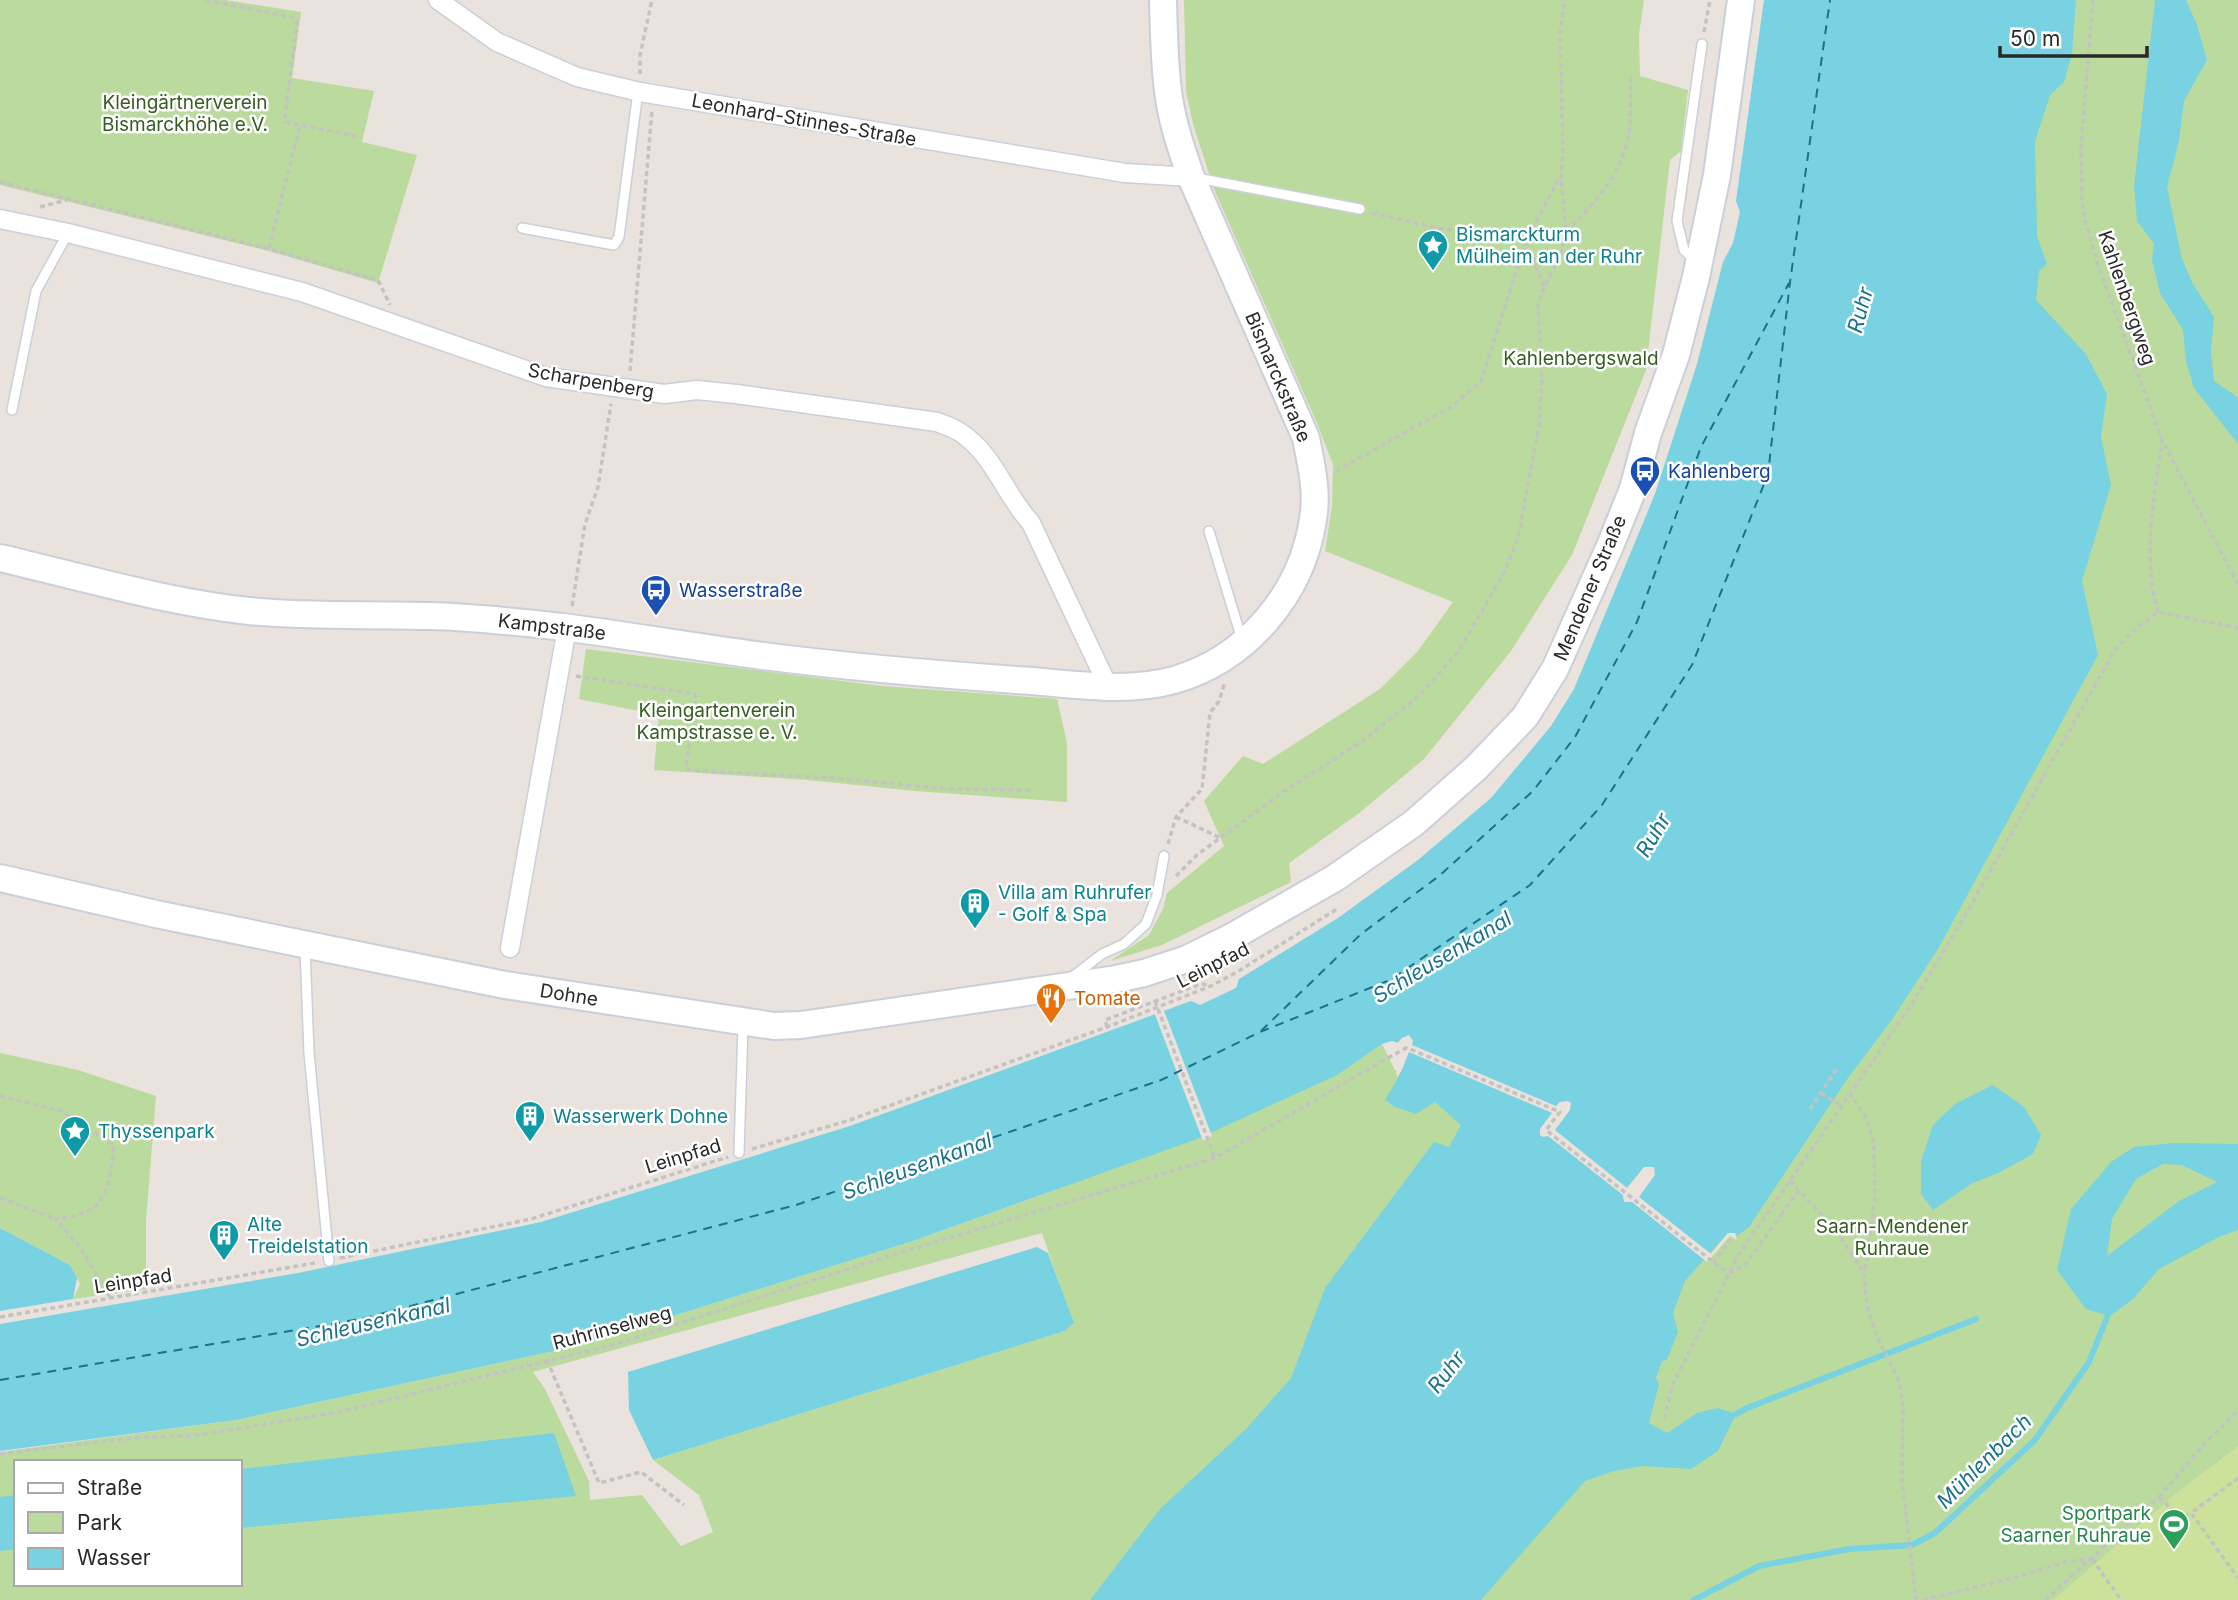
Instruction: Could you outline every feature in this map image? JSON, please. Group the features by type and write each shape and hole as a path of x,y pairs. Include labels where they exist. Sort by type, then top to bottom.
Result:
{"street":[{"name":"Leonhard-Stinnes-Straße","path":"438,0 497,42 577,77 644,93 1125,173 1191,177"},
{"name":"Bismarckstraße","path":"1108,686 1148,685 1199,671 1257,632 1285,598 1303,561 1314,517 1314,479 1306,438 1191,177 1180,146 1169,99 1164,59 1163,0"},
{"name":"Mendener Straße","path":"1144,973 1187,958 1230,938 1335,878 1414,823 1476,768 1525,717 1555,668 1633,489 1648,433 1676,355 1717,175 1741,0"},
{"name":"Scharpenberg","path":"0,219 68,233 302,292 546,377 664,394 697,390 937,422 959,432 975,446 994,467 1020,511 1031,523 1108,686"},
{"name":"Kampstraße","path":"0,558 184,601 249,611 484,618 764,656 926,673 1108,686"},
{"path":"510,948 567,628"},
{"name":"Dohne","path":"0,878 304,945 505,985 774,1026 801,1025 1144,973"}],"lane":[{"path":"1698,265 1684,250 1677,221 1702,44"},
{"path":"522,228 614,245 619,237 644,93"},
{"path":"1191,177 1360,209"},
{"path":"12,410 36,291 68,233"},
{"path":"1209,531 1243,642"},
{"path":"1059,988 1102,954 1124,944 1146,924 1157,895 1164,856"},
{"path":"304,945 309,1053 329,1261"},
{"path":"739,1153 743,1023"}],"path":[{"path":"206,0 295,18 297,23 286,122 356,136"},
{"path":"574,589 585,524 598,487 611,404 623,389 630,372 644,93 640,55 652,0"},
{"path":"1157,895 1197,855 1283,792 1364,740 1420,695 1458,652 1504,573 1518,538 1539,425 1542,381 1538,306 1544,287 1561,255 1566,231 1561,175 1563,148 1560,32 1564,0"},
{"path":"1702,44 1710,0"},
{"name":"Kahlenbergweg","path":"2093,0 2081,147 2085,220 2098,265 2162,440 2238,584"},
{"path":"1566,231 1611,182 1628,141 1631,73"},
{"path":"269,249 300,125"},
{"path":"1314,479 1339,470 1451,407 1481,381 1526,240 1561,175"},
{"path":"0,182 269,249 379,280"},
{"path":"1360,209 1438,228 1526,240"},
{"path":"1526,240 1544,287"},
{"path":"2158,612 2153,590 2151,546 2155,484 2162,440"},
{"path":"1664,1418 1672,1384 1738,1256 1908,1010 1962,921 2115,650 2135,629 2158,612 2238,628"},
{"path":"559,674 695,694 686,765 686,768 691,770 833,778 950,789 1031,790"},
{"path":"1164,856 1176,817 1202,789 1210,713 1219,701 1226,678 1223,675"},
{"path":"1176,817 1221,838"},
{"name":"Leinpfad","path":"0,1317 329,1261 531,1219 848,1121 1107,1027 1211,986 1337,909"},
{"path":"1107,1027 1105,1020 1201,984 1211,986"},
{"path":"1155,1001 1215,1158"},
{"name":"Ruhrinselweg","path":"0,1454 132,1438 200,1435 338,1412 613,1345 878,1259 1215,1158 1406,1048 1560,1112 1546,1130 1713,1263"},
{"path":"1810,1109 1838,1067"},
{"path":"1821,1093 1840,1105"},
{"path":"1849,1093 1867,1119 1874,1145 1875,1199 1864,1274 1867,1307 1877,1337 1898,1378 1903,1405 1902,1479 1916,1600"},
{"path":"0,1096 62,1111 114,1146 109,1182 97,1206 82,1214 56,1219"},
{"path":"1790,1181 1836,1230 1864,1274"},
{"path":"1731,1239 1713,1263 1732,1272 1745,1265 1799,1190"},
{"path":"0,1198 56,1219 80,1247 111,1299"},
{"path":"547,1360 599,1483 641,1472 684,1506"},
{"path":"2045,1600 2159,1497 2207,1441 2238,1411"},
{"path":"2159,1497 2181,1518 2238,1478"},
{"path":"2191,1513 2238,1578"},
{"path":"1923,1600 2066,1562 2092,1559"},
{"path":"2092,1559 2121,1600"}],"green space":[{"name":"Kleingärtnerverein Bismarckhöhe e.V.","path":"0,0 225,0 301,12 292,78 374,91 362,142 417,155 378,283 269,251 0,185"},
{"name":"Kahlenbergswald","path":"1184,0 1644,0 1639,34 1640,76 1688,90 1681,151 1670,160 1646,370 1572,555 1511,651 1424,759 1358,814 1289,863 1291,882 1162,945 1110,961 1149,935 1163,909 1167,893 1224,846 1204,801 1243,756 1263,764 1380,689 1418,651 1453,602 1325,551 1332,506 1333,465 1214,189 1193,124 1186,91"},
{"name":"Saarn-Mendener Ruhraue","path":"1955,0 2238,0 2238,1447 2176,1494 2054,1600 0,1600 0,1452 236,1420 577,1346 913,1241 1050,1192 1362,1057 1382,1044 1395,1070 1528,1118","holes":["1042,1233 1073,1323 1065,1331 653,1460 699,1495 713,1532 681,1546 642,1495 590,1500 589,1481 545,1389 533,1372"]},
{"name":"Kleingartenverein Kampstrasse e. V.","path":"586,649 881,686 1057,699 1067,743 1067,802 654,770 659,715 579,699"},
{"name":"Thyssenpark","path":"0,1053 78,1070 156,1096 146,1220 146,1289 73,1299 80,1284 70,1265 0,1228"},
{"name":"Sportpark Saarner Ruhraue","path":"2238,1447 2238,1600 2054,1600 2176,1494"}],"water":[{"path":"1764,0 2076,0 2072,54 2064,82 2050,95 2035,142 2037,236 2047,264 2039,271 2036,300 2086,354 2107,394 2101,437 2111,485 2082,581 2098,655 1938,949 1891,1021 1848,1078 1749,1227 1737,1236 1735,1233 1728,1233 1685,1281 1673,1313 1678,1332 1667,1360 1662,1361 1656,1378 1659,1384 1649,1423 1667,1433 1697,1413 1718,1408 1736,1414 1718,1451 1691,1469 1643,1466 1614,1471 1585,1481 1481,1600 1090,1600 1160,1509 1246,1429 1291,1378 1325,1288 1434,1142 1449,1147 1461,1125 1435,1102 1416,1114 1395,1107 1385,1100 1408,1054 1411,1038 1402,1038 1399,1043 1392,1041 1382,1044 1337,1075 1197,1139 913,1241 577,1346 236,1420 0,1451 0,1324 298,1273 541,1222 850,1126 1191,1001 1200,1005 1236,988 1239,979 1338,918 1418,860 1491,798 1551,726 1574,689 1655,494 1697,364 1723,262 1733,243 1740,212 1736,201"},
{"path":"2155,0 2186,0 2197,25 2207,60 2184,101 2179,141 2167,187 2182,259 2193,284 2214,317 2211,352 2214,381 2238,400 2238,444 2194,388 2186,361 2183,330 2160,293 2152,260 2154,244 2137,221 2134,186"},
{"path":"1993,1085 2024,1107 2041,1135 2033,1154 1971,1184 1933,1210 1921,1194 1921,1161 1933,1125 1955,1104"},
{"path":"2173,1143 2238,1144 2238,1230 2219,1237 2159,1269 2133,1299 2110,1316 2086,1309 2057,1270 2071,1209 2111,1162 2134,1147","holes":["2163,1164 2182,1165 2217,1182 2179,1201 2107,1256 2112,1219 2136,1179"]},
{"path":"0,1228 70,1265 77,1278 73,1299 0,1311"},
{"path":"1037,1247 1048,1253 1074,1323 1065,1331 653,1460 629,1410 628,1372"},
{"path":"554,1433 576,1496 242,1528 242,1469"},
{"path":"14,1495 14,1549 0,1551 0,1497"}],"pier":[{"path":"1163,1008 1212,1136 1203,1141 1154,1012"},
{"path":"1409,1035 1413,1041 1412,1045 1556,1106 1560,1102 1568,1101 1571,1103 1570,1110 1555,1130 1627,1188 1644,1167 1654,1167 1655,1175 1639,1197 1711,1254 1728,1233 1735,1233 1737,1240 1730,1236 1707,1262 1632,1202 1624,1202 1623,1195 1548,1136 1540,1135 1540,1129 1552,1113 1409,1052 1398,1077 1396,1073 1409,1041 1407,1039 1400,1047 1395,1046"}],"waterway":[{"name":"Mühlenbach","path":"1694,1600 1759,1566 1849,1549 1912,1545 1935,1533 2035,1440 2089,1362 2110,1310"},
{"path":"1736,1414 1976,1319"}],"ferry route":[{"path":"0,1380 361,1319 796,1205 1161,1080 1260,1032 1390,980 1530,885 1602,805 1692,665 1768,474 1790,282 1830,0"},
{"path":"1261,1031 1361,934 1439,876 1533,791 1575,737 1637,622 1701,447 1789,283"}],"place":[{"name":"Bismarckturm Mülheim an der Ruhr","path":"1433,272"},
{"name":"Kahlenberg","path":"1645,498"},
{"name":"Wasserstraße","path":"656,617"},
{"name":"Villa am Ruhrufer - Golf & Spa","path":"975,930"},
{"name":"Tomate","path":"1051,1025"},
{"name":"Wasserwerk Dohne","path":"530,1143"},
{"name":"Thyssenpark","path":"75,1158"},
{"name":"Alte Treidelstation","path":"224,1262"},
{"name":"Sportpark Saarner Ruhraue","path":"2174,1551"}],"water label":[{"name":"Ruhr","path":"1860,310"},
{"name":"Ruhr","path":"1653,835"},
{"name":"Schleusenkanal","path":"1442,957"},
{"name":"Schleusenkanal","path":"917,1166"},
{"name":"Schleusenkanal","path":"373,1322"},
{"name":"Ruhr","path":"1446,1372"}]}
